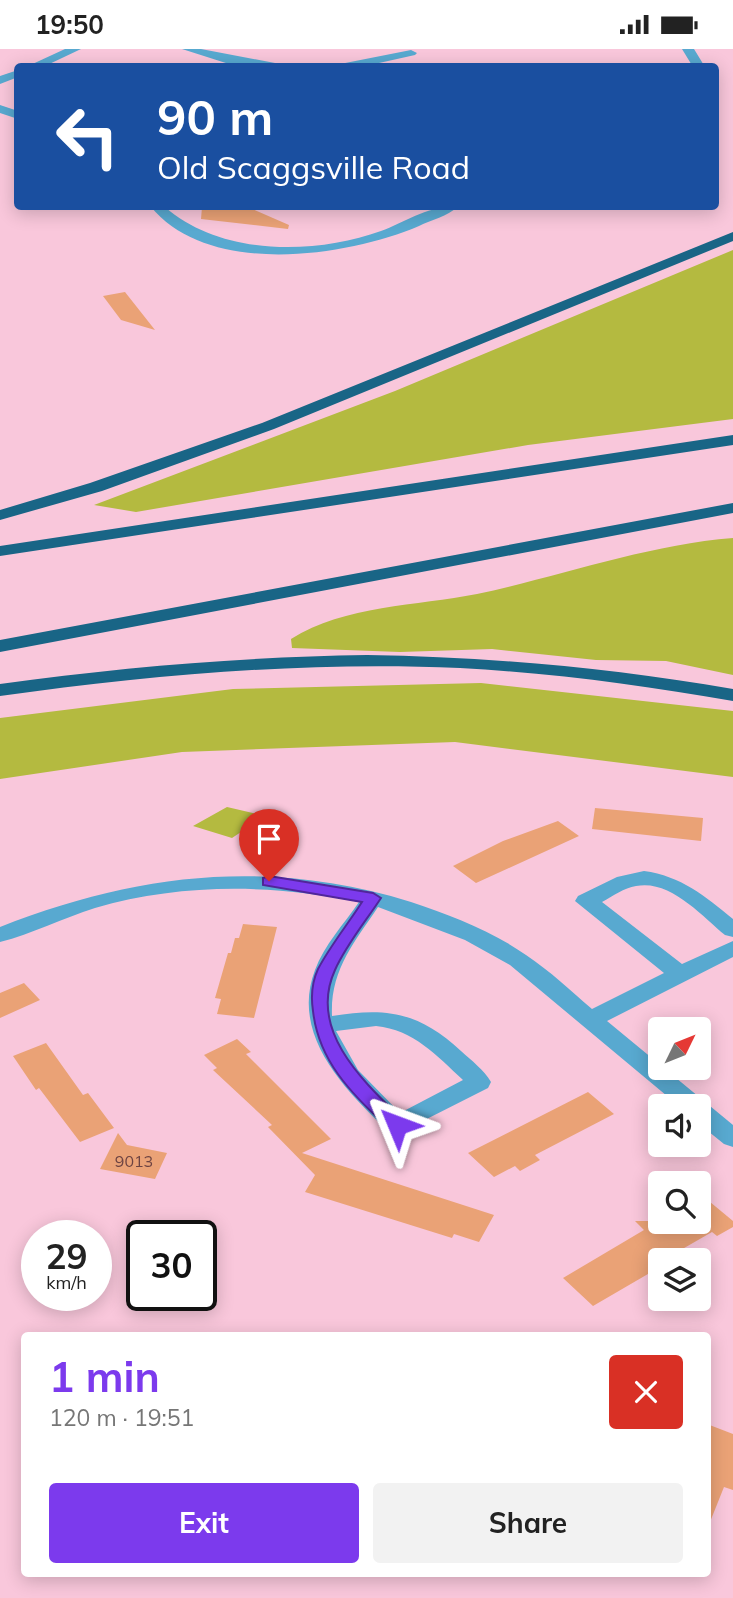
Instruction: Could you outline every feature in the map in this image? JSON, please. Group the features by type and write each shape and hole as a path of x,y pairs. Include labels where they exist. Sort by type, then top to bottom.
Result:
{"highway":[{"path":"0,515 118,479 268,426 733,236"},
{"path":"0,551 733,440"},
{"path":"0,646 733,508"},
{"path":"0,690 187,667 332,659 399,660 607,674 733,695"}],"street":[{"path":"42,63 75,49"},
{"path":"188,49 251,63"},
{"path":"361,63 411,53"},
{"path":"162,210 178,224 215,240 285,249 359,242 385,235 443,210"},
{"path":"681,975 586,901 630,880 647,878 664,881 733,930"},
{"path":"0,935 55,913 117,895 166,887 269,881 373,898 437,917 489,942 518,960 681,1094"},
{"path":"323,1025 360,1018 388,1017 413,1025 433,1038 479,1082 397,1125 352,1082 333,1055 323,1025 320,996 326,971 373,898"},
{"path":"592,1019 733,948"},
{"path":"711,1120 733,1138"}],"shaded area":[{"path":"733,250 733,419 528,445 136,512 94,505 395,391"},
{"path":"733,538 733,675 666,661 596,660 492,649 400,652 292,648 291,639 334,619 358,613 477,594 668,547"},
{"path":"481,683 733,711 733,777 455,742 182,752 0,779 0,718 233,689"},
{"path":"227,807 265,816 232,838 193,826"}],"building":[{"path":"202,210 255,210 289,225 288,229 201,219"},
{"path":"125,292 155,330 121,320 103,296"},
{"path":"595,808 703,818 701,841 592,829"},
{"path":"558,821 579,836 476,883 453,866 503,841"},
{"path":"243,924 277,927 254,1018 217,1014 221,999 215,998 228,953 231,953 235,938 239,938"},
{"path":"24,983 40,1000 0,1018 0,993"},
{"path":"237,1039 251,1052 246,1054 331,1139 302,1153 494,1215 479,1242 454,1234 452,1238 305,1192 315,1175 268,1127 272,1125 213,1070 217,1068 204,1055"},
{"path":"46,1043 83,1095 88,1093 114,1128 80,1142 39,1088 36,1090 13,1056"},
{"path":"588,1092 614,1114 535,1155 540,1160 520,1171 515,1166 494,1177 468,1153"},
{"path":"118,1133 127,1145 167,1153 155,1179 100,1169"},
{"path":"711,1203 733,1221 733,1227 717,1236 712,1232"},
{"path":"635,1221 648,1221 648,1234 709,1234 684,1248 648,1248 648,1274 593,1306 563,1278 644,1230"},
{"path":"711,1426 733,1434 733,1490 724,1487 711,1520"}],"route":[{"path":"269,881 373,898 326,971 320,996 323,1025 333,1055 352,1082 397,1125"}]}
